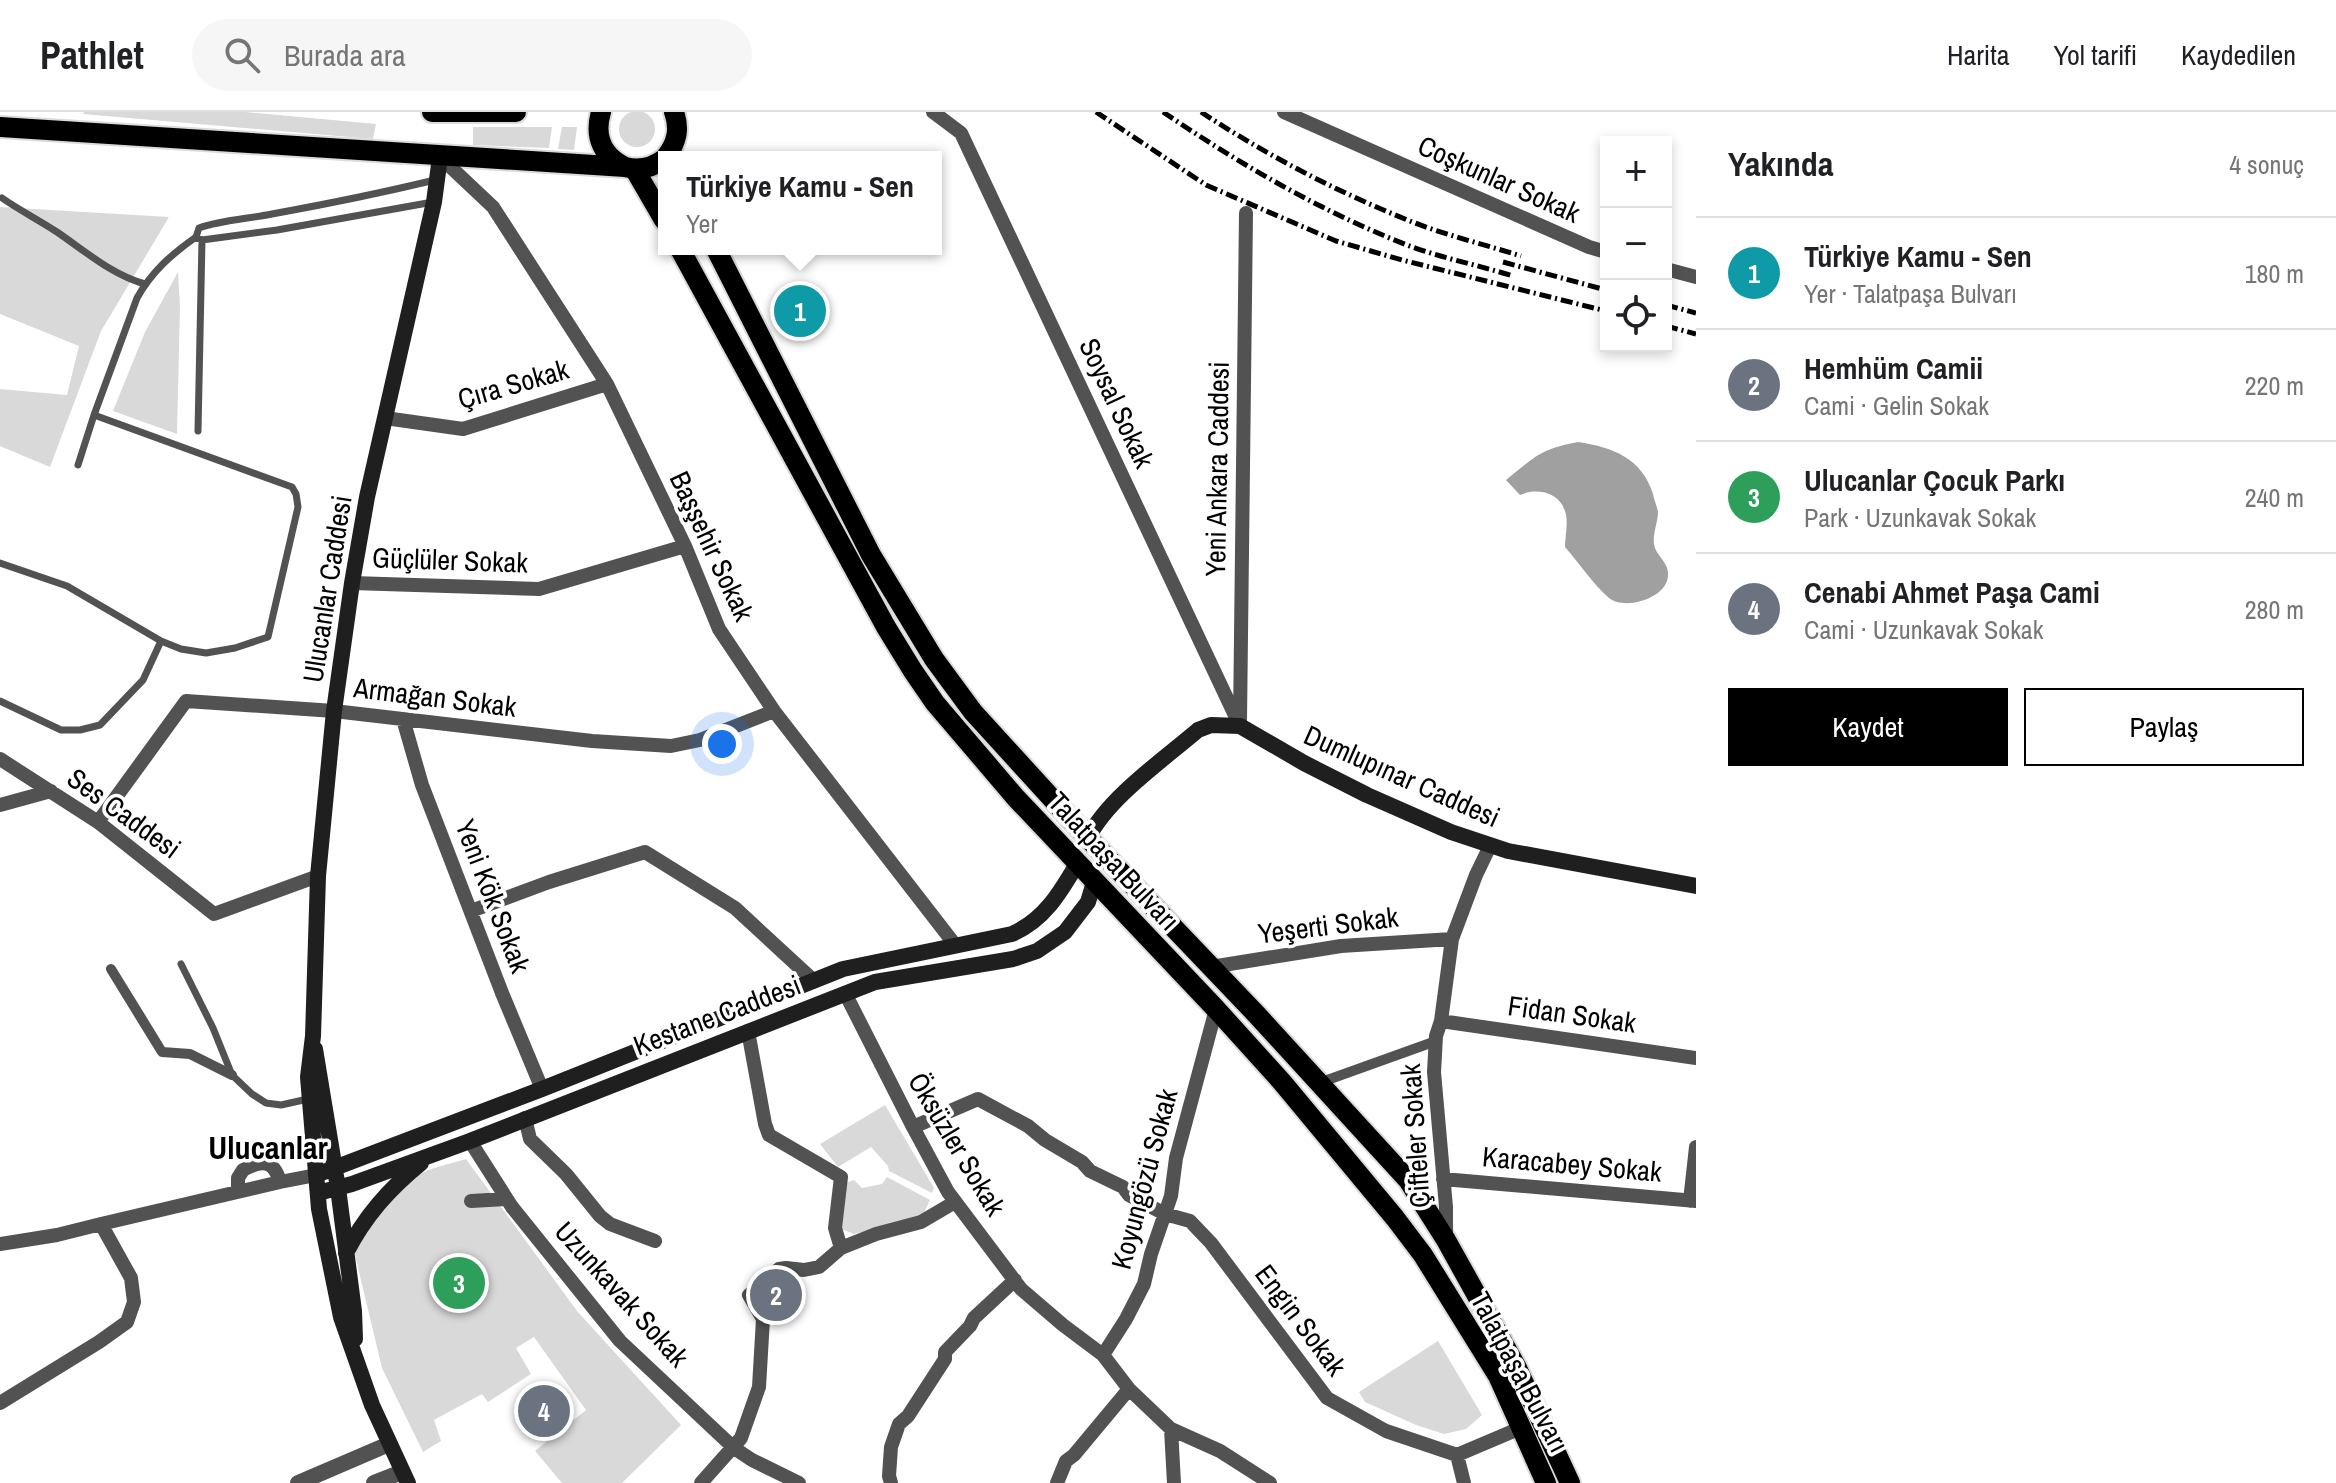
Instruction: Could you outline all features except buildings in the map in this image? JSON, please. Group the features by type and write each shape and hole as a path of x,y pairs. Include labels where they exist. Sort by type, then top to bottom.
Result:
{"main road":[{"path":"432,112 516,112"},
{"path":"601,112 598,136 602,148 610,158 630,168 658,211"},
{"path":"676,113 680,148"},
{"path":"0,127 630,168 658,163"},
{"name":"Ulucanlar Caddesi","path":"405,1478 341,1317 318,1193 308,1077 313,1036 318,876 334,711 352,583 367,497 434,202 440,157"},
{"name":"Talatpaşa Bulvarı","path":"683,255 913,671 959,732 1077,864 1216,1009 1292,1094 1423,1255 1498,1376 1546,1483"},
{"name":"Talatpaşa Bulvarı","path":"719,255 871,555 925,646 973,712 1408,1180 1446,1240 1516,1366 1570,1483"},
{"path":"1077,864 1094,827 1116,800 1198,730 1211,725 1240,726"},
{"name":"Dumlupınar Caddesi","path":"1240,726 1367,795 1490,846 1696,886"},
{"path":"1094,882 1103,854 1106,825 1116,800"},
{"name":"Kestane Caddesi","path":"316,1175 843,969 1012,934 1028,927 1052,903 1077,864"},
{"name":"Kestane Caddesi","path":"318,1193 470,1141 875,982 1013,959 1037,951 1065,932 1088,902 1094,882"},
{"name":"Ulucanlar Caddesi","path":"313,1036 338,1188 354,1311 355,1357"},
{"path":"346,1253 360,1226 383,1196 431,1154"}],"street":[{"name":"Soysal Sokak","path":"933,112 961,133 1240,726"},
{"name":"Coşkunlar Sokak","path":"1284,112 1600,250"},
{"name":"Başşehir Sokak","path":"440,157 493,207 607,384 685,546 719,629 774,711 956,946"},
{"name":"Yeni Ankara Caddesi","path":"1240,726 1246,213"},
{"path":"1672,271 1696,277"},
{"name":"Çıra Sokak","path":"385,418 463,429 607,384"},
{"name":"Güçlüler Sokak","path":"352,583 539,589 685,546"},
{"name":"Armağan Sokak","path":"98,822 186,701 334,711 592,741 671,746 700,740 774,711"},
{"name":"Yeni Kök Sokak","path":"403,719 422,785 542,1089"},
{"name":"Ses Caddesi","path":"0,759 98,822 214,914 318,876"},
{"path":"0,805 51,791"},
{"name":"Çifteler Sokak","path":"1446,1240 1434,1072 1436,1041 1452,939 1490,846"},
{"path":"471,911 549,882 645,852 735,908 813,980"},
{"name":"Yeşerti Sokak","path":"1211,967 1341,946 1452,939"},
{"path":"111,969 162,1052 190,1054 232,1075"},
{"name":"Öksüzler Sokak","path":"845,993 955,1202 1021,1289 1103,1355 1129,1389 1171,1429 1209,1445 1270,1483"},
{"name":"Koyungözü Sokak","path":"1103,1355 1144,1284 1171,1196 1176,1158 1216,1009"},
{"name":"Fidan Sokak","path":"1441,1021 1696,1058"},
{"path":"748,1031 769,1135 841,1177 835,1228 841,1248"},
{"path":"1319,1083 1436,1041"},
{"name":"Engin Sokak","path":"913,1127 978,1099 1028,1126 1082,1162 1090,1171 1123,1187 1129,1195 1165,1214 1190,1221 1211,1243 1327,1398 1386,1431 1457,1455"},
{"path":"525,1118 530,1139 566,1174 600,1216 610,1224 655,1241"},
{"name":"Uzunkavak Sokak","path":"470,1141 506,1199 620,1341 734,1448 775,1478 799,1483"},
{"path":"1693,1201 1696,1147"},
{"path":"238,1191 237,1184 243,1170 261,1163 273,1166 280,1182"},
{"path":"0,1244 57,1235 316,1175"},
{"name":"Karacabey Sokak","path":"1443,1179 1693,1201"},
{"path":"471,1201 506,1199"},
{"path":"701,1483 741,1438 759,1387 763,1319 749,1295 779,1269 819,1267 841,1248 876,1234 921,1222 955,1202"},
{"path":"0,1403 127,1322 134,1302 131,1278 101,1224"},
{"path":"891,1483 891,1447 899,1424 908,1416 945,1359 945,1352 974,1318 1015,1280"},
{"path":"1057,1483 1066,1461 1129,1389"},
{"path":"1464,1483 1457,1455 1523,1427"},
{"path":"1171,1429 1174,1483"},
{"path":"298,1483 389,1444"},
{"path":"374,1483 405,1478"}],"lane":[{"path":"198,431 199,228 211,223 438,180"},
{"path":"2,198 111,269 145,284"},
{"path":"78,465 137,298 168,257 199,238 277,230 434,202"},
{"path":"0,563 67,586 161,641 181,649 206,653 235,648 268,637 298,507 292,487 94,415"},
{"path":"0,701 61,730 80,730 100,725 143,680 161,641"},
{"path":"181,964 232,1075 266,1103 281,1105 308,1099"}],"shaded area":[{"path":"637,111 650,116 655,129 650,142 637,147 624,142 619,129 624,116"},
{"path":"84,112 245,112 376,124 373,139"},
{"path":"473,127 552,127 549,148 473,145"},
{"path":"562,127 577,127 574,150 558,149"},
{"path":"0,207 169,217 101,331 50,467 0,446 0,389 67,395 79,346 0,314"},
{"path":"178,272 177,434 113,411 145,332"},
{"path":"1578,442 1603,447 1624,456 1648,482 1658,512 1654,544 1668,575 1666,583 1654,596 1625,603 1609,598 1565,547 1567,519 1560,501 1541,492 1520,495 1506,480 1539,455"},
{"path":"885,1105 934,1188 932,1193 889,1171 871,1147 838,1167 820,1144"},
{"path":"466,1159 577,1311 681,1425 622,1483 562,1483 535,1451 586,1410 534,1337 516,1348 531,1374 488,1402 482,1394 434,1420 441,1441 423,1452 382,1368 355,1255 359,1245 380,1212 408,1183 428,1170"},
{"path":"887,1177 930,1200 922,1217 854,1234 841,1229 846,1183 854,1180 862,1188 882,1184"},
{"path":"1438,1341 1482,1415 1466,1429 1444,1434 1365,1402 1359,1392"}],"railway":[{"path":"1096,112 1206,185 1336,241 1600,310"},
{"path":"1163,112 1251,168 1375,232 1420,250 1513,276"},
{"path":"1201,112 1278,159 1359,199 1428,228 1521,256"},
{"path":"1503,262 1600,288"},
{"path":"1672,307 1696,313"},
{"path":"1672,328 1696,334"}],"place":[{"name":"Türkiye Kamu - Sen","path":"800,311"},
{"name":"Ulucanlar Çocuk Parkı","path":"459,1283"},
{"name":"Hemhüm Camii","path":"776,1295"},
{"name":"Cenabi Ahmet Paşa Cami","path":"544,1411"}],"district":[{"name":"Ulucanlar","path":"268,1148"}]}
